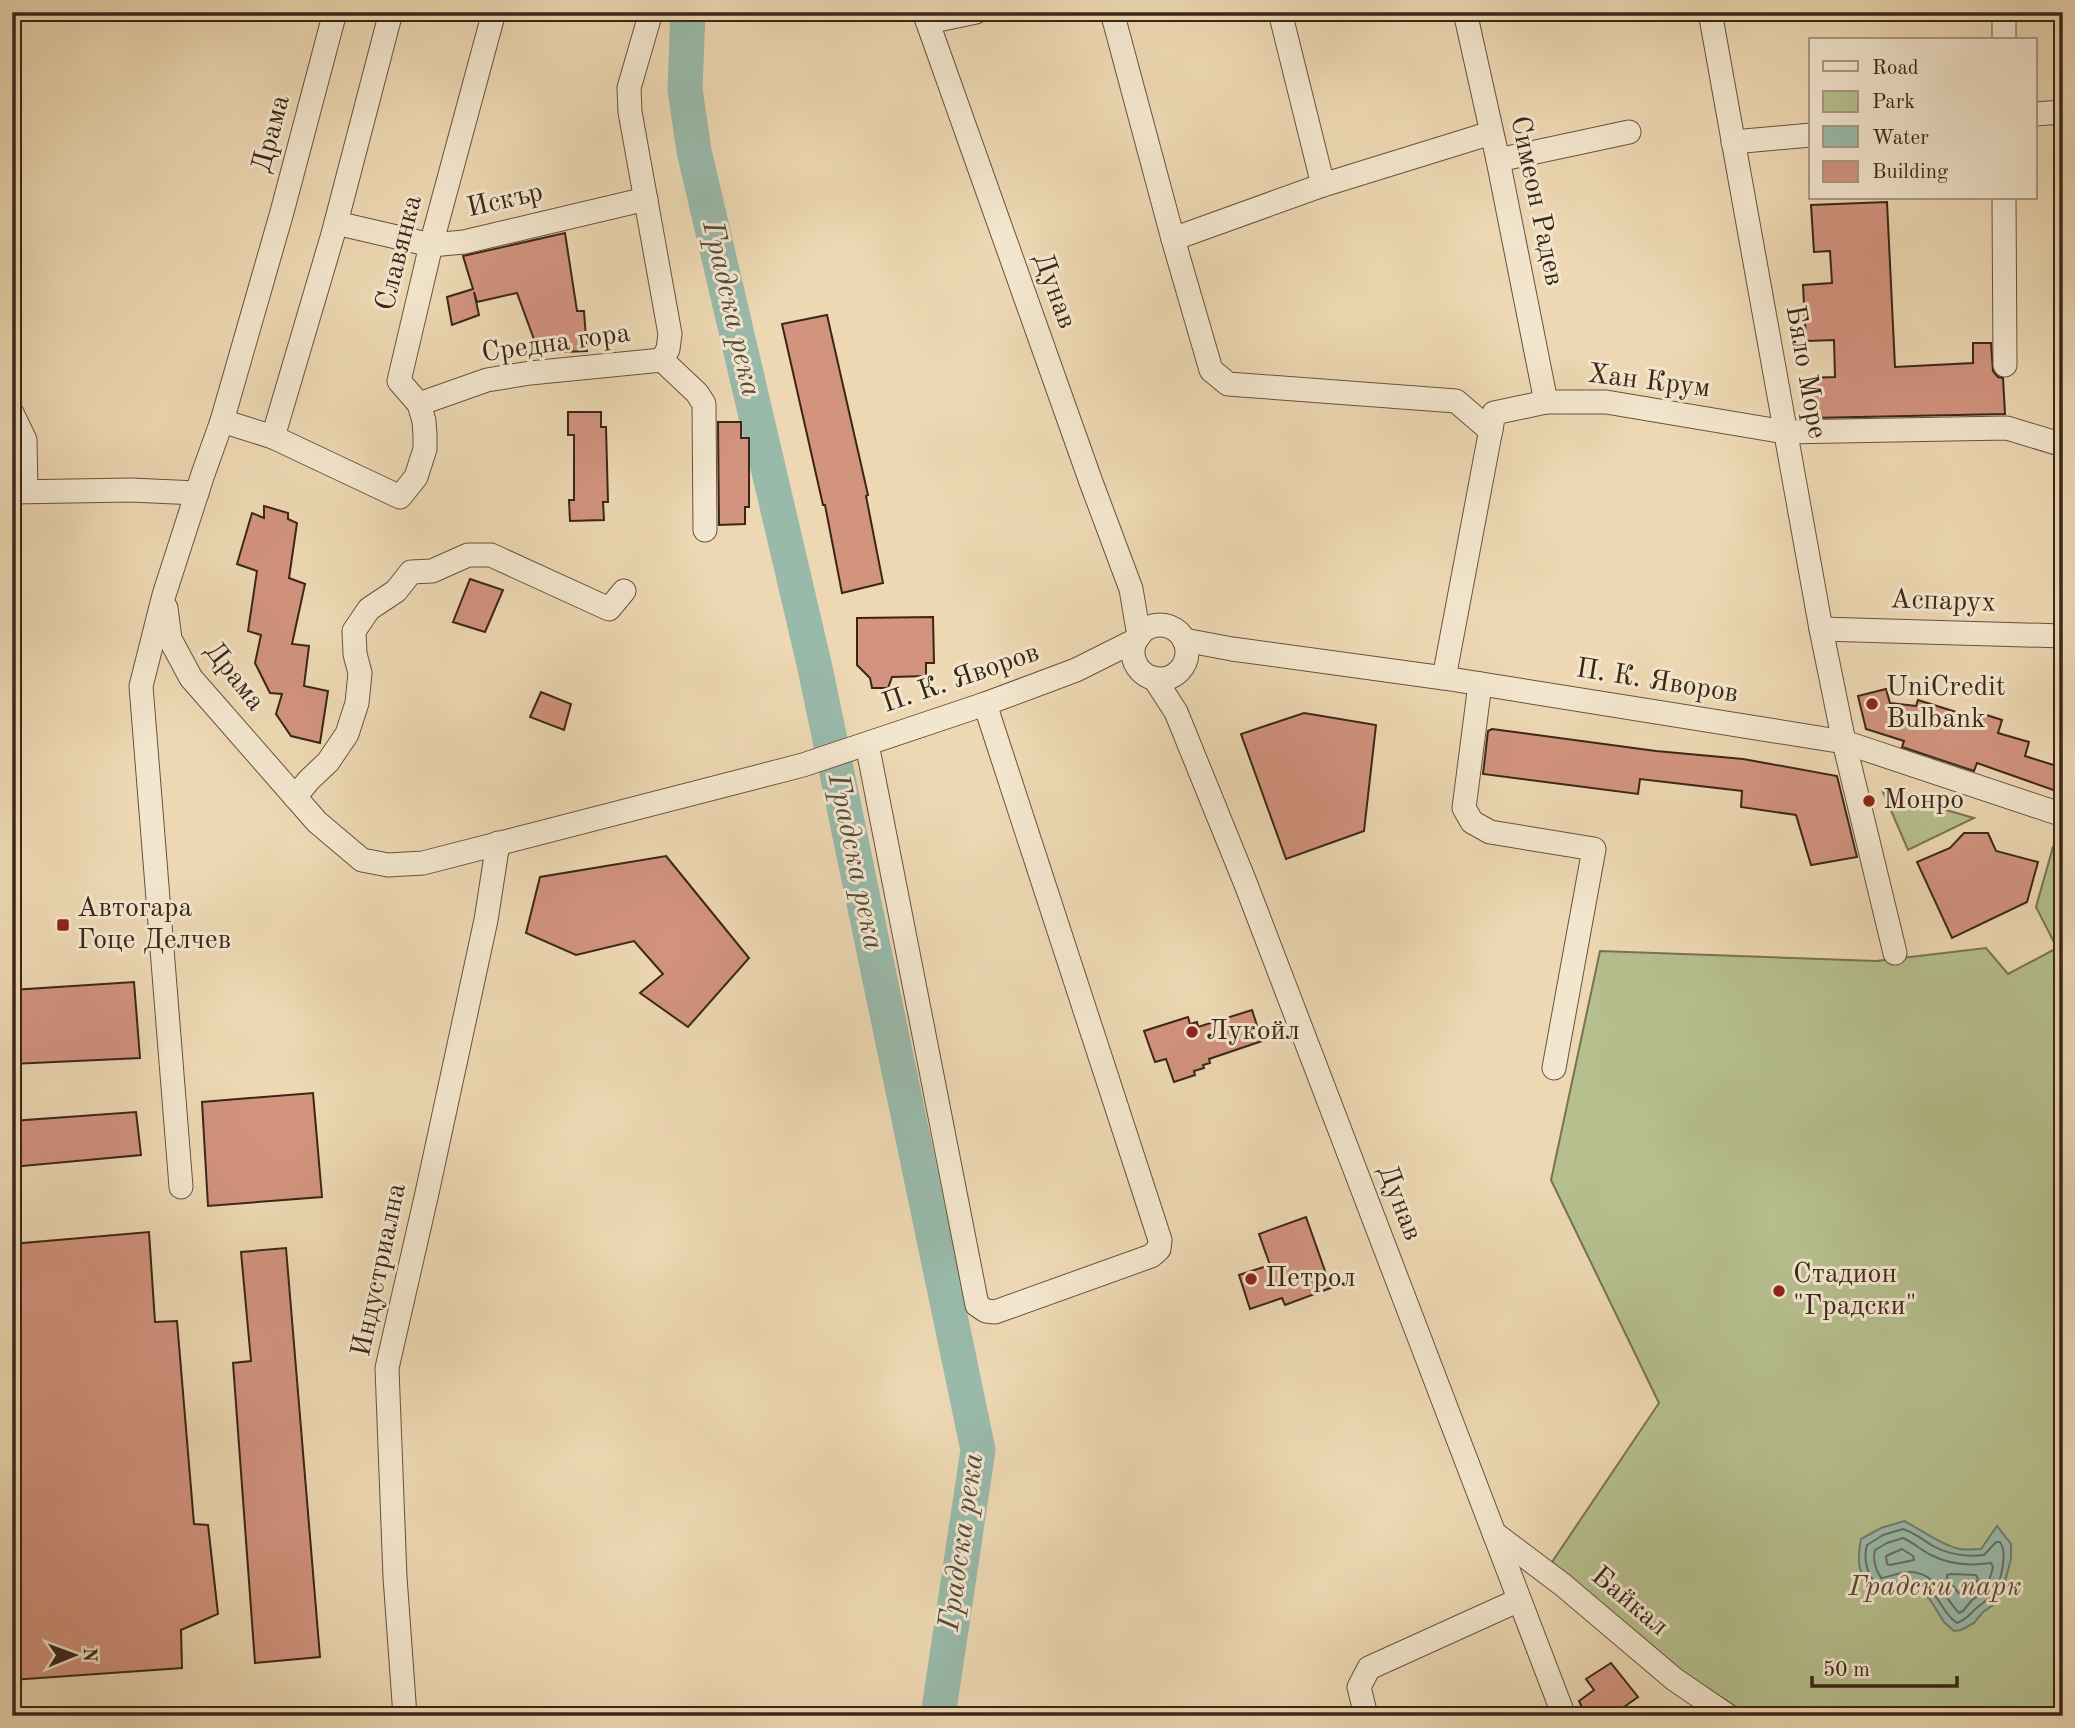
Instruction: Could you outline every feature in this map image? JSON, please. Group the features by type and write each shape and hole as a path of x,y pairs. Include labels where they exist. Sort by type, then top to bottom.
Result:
{"street":[{"name":"Драма","path":"335,12 282,212 222,421 164,595 170,639 191,678 317,822 362,860 388,866 423,863 803,765"},
{"path":"222,421 273,437 336,223 391,12"},
{"name":"Славянка","path":"273,437 400,497 416,477 425,449 424,421 419,404 399,381 494,12"},
{"path":"652,12 629,88 630,112 670,334 668,349 662,360 697,393 704,404 705,530"},
{"path":"926,17 976,12"},
{"path":"1112,12 1211,370 1228,384 1456,401 1491,431 1444,678"},
{"path":"1280,12 1323,185"},
{"name":"Симеон Радев","path":"1465,12 1498,160 1546,402"},
{"name":"Бяло Море","path":"1710,12 1821,629 1844,742 1895,953"},
{"path":"2004,12 2004,38"},
{"name":"Дунав","path":"926,17 1131,589 1144,634 1134,657 1167,663 1177,712 1245,882 1564,1716"},
{"path":"2036,114 2063,112"},
{"path":"1498,160 1629,132"},
{"path":"1173,239 1323,185 1491,133"},
{"path":"1733,142 1809,135"},
{"name":"Искър","path":"336,223 432,245 464,242 646,199"},
{"path":"2004,200 2005,365"},
{"name":"Средна гора","path":"419,404 487,380 662,360"},
{"name":"Хан Крум","path":"1491,431 1494,413 1546,402 1606,402 1785,432 2007,428 2063,445"},
{"path":"12,413 25,440 19,491 131,490 197,494"},
{"path":"295,797 328,762 347,734 357,703 360,673 355,654 354,631 369,609 396,591 411,572 432,571 468,555 491,555 609,609 624,591"},
{"path":"164,595 141,686 180,1187"},
{"path":"1144,634 1172,628 1167,663"},
{"name":"Аспарух","path":"1821,629 2063,636"},
{"name":"П. К. Яворов","path":"803,765 985,704 1076,670 1144,634"},
{"name":"П. К. Яворов","path":"1076,670 1167,663 1232,649 1444,678 1844,742 2063,815"},
{"path":"1480,684 1464,808 1472,822 1490,832 1594,849 1554,1068"},
{"path":"867,744 978,1305 986,1311 995,1311 1151,1256 1158,1249 1160,1240 985,704"},
{"name":"Индустриална","path":"405,1716 395,1577 387,1368 486,920 498,843"},
{"name":"Байкал","path":"1494,1533 1563,1585 1674,1679 1728,1716"},
{"path":"1366,1716 1359,1687 1369,1668 1519,1600"}],"green space":[{"path":"1883,792 1974,818 1908,850"},
{"name":"Градски парк","path":"2053,847 2063,849 2063,1716 1750,1716 1675,1667 1552,1562 1659,1403 1551,1180 1600,951 1876,961 1986,948 2008,974 2057,948 2036,907"}],"water":[{"path":"1904,1521 1959,1549 1981,1549 1997,1526 2011,1544 2011,1559 2002,1592 1974,1623 1954,1631 1944,1622 1929,1598 1910,1588 1886,1594 1872,1593 1860,1567 1861,1539 1881,1528"}],"building":[{"path":"1887,202 1895,367 1973,363 1973,343 1991,343 1993,371 2003,378 2005,414 1809,418 1807,378 1835,377 1834,340 1806,341 1803,285 1832,283 1830,251 1814,252 1811,205"},
{"path":"565,233 577,311 584,311 587,351 539,353 517,293 477,302 474,292 479,315 452,325 447,297 473,289 463,256"},
{"path":"827,315 868,495 866,496 883,583 842,593 825,505 782,324"},
{"path":"568,412 601,412 601,427 606,427 608,502 603,502 604,520 570,521 569,500 574,500 574,435 568,435"},
{"path":"718,422 741,422 741,438 749,438 749,507 745,507 745,524 719,525"},
{"path":"264,506 288,513 288,519 297,523 289,578 305,584 292,644 309,646 304,686 328,691 320,743 291,736 276,714 282,694 270,693 255,663 261,635 248,631 257,571 237,564 252,513 264,518"},
{"path":"470,579 503,590 485,632 453,622"},
{"path":"933,617 934,663 926,663 926,676 892,677 888,688 872,688 870,678 857,665 857,618"},
{"path":"1886,689 1890,703 1916,706 1918,700 1972,717 1974,711 2002,720 1998,733 2029,742 2025,756 2063,768 2059,792 1977,763 1974,771 1902,747 1904,741 1866,729 1858,696"},
{"path":"541,692 571,704 564,730 530,717"},
{"path":"1304,713 1376,725 1364,831 1286,859 1241,734"},
{"path":"1492,729 1656,751 1743,759 1837,776 1857,857 1811,865 1796,815 1741,807 1742,791 1640,779 1638,794 1483,774 1488,731"},
{"path":"1964,833 1988,833 1996,851 2038,862 2027,902 1952,938 1917,862 1950,848"},
{"path":"666,856 749,958 688,1027 640,993 663,974 634,941 576,955 526,933 540,877"},
{"path":"134,982 140,1058 12,1064 12,990"},
{"path":"1252,1010 1262,1041 1209,1059 1210,1063 1203,1065 1204,1068 1194,1071 1195,1075 1174,1082 1166,1059 1155,1062 1144,1031 1188,1017 1190,1024 1197,1022 1198,1027"},
{"path":"313,1093 322,1197 208,1206 202,1102"},
{"path":"136,1112 141,1155 12,1167 12,1121"},
{"path":"1306,1217 1331,1288 1285,1305 1282,1298 1250,1309 1239,1275 1270,1265 1259,1234"},
{"path":"149,1232 155,1322 177,1321 194,1524 208,1525 218,1614 181,1630 182,1668 12,1680 12,1244"},
{"path":"286,1248 320,1657 255,1663 233,1363 251,1361 241,1252"},
{"path":"1611,1663 1638,1697 1611,1716 1586,1716 1579,1701 1594,1690 1586,1679"}],"waterway":[{"name":"Градска река","path":"688,12 685,89 694,151 815,668 978,1450 938,1716"}],"place":[{"name":"UniCredit Bulbank","path":"1872,704"},
{"name":"Монро","path":"1869,801"},
{"name":"Автогара Гоце Делчев","path":"63,925"},
{"name":"Лукойл","path":"1192,1032"},
{"name":"Петрол","path":"1251,1279"},
{"name":"Стадион \"Градски\"","path":"1779,1291"}]}
